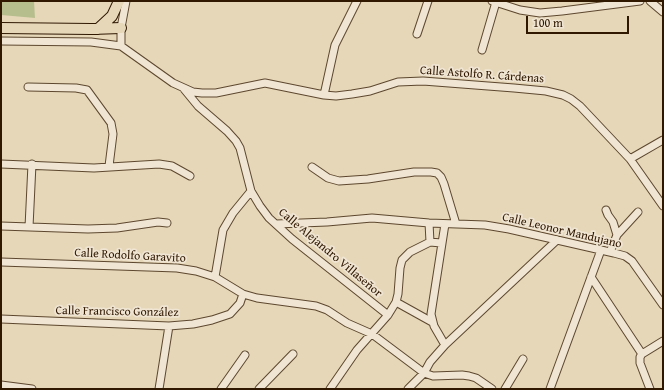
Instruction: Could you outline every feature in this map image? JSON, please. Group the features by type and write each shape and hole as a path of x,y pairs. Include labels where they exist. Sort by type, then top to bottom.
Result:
{"highway":[{"path":"95,29 112,16 120,1"},
{"path":"1,28 121,28"}],"street":[{"path":"120,1 123,16"},
{"path":"121,46 121,28 126,1"},
{"path":"324,95 335,45 357,1"},
{"path":"417,34 428,1"},
{"path":"482,50 494,2 520,10 540,13 562,12 640,1"},
{"path":"650,1 663,12"},
{"name":"Calle Astolfo R. Cárdenas","path":"1,41 91,42 121,46 173,83 192,92 210,93 265,83 324,95 352,94 398,82 412,81 434,81 555,92 571,99 580,106 630,159 663,206"},
{"path":"28,87 76,88 87,90 110,123 113,134 109,166"},
{"name":"Calle Alejandro Villaseñor","path":"183,88 198,106 227,131 236,141 240,148 251,191 260,206 276,224 319,261 388,315"},
{"path":"630,159 663,140"},
{"path":"1,164 32,164 94,168 159,164 172,166 190,176"},
{"path":"29,227 32,164"},
{"path":"312,167 328,178 339,181 368,179 414,172 437,173 441,177 444,184 456,224"},
{"path":"215,277 223,230 233,213 251,191"},
{"path":"606,210 614,222 617,235"},
{"path":"610,252 617,235 638,212"},
{"name":"Calle Leonor Mandujano","path":"276,224 372,218 497,227 621,255 632,261 663,305"},
{"path":"1,226 88,229 117,228 158,222 167,223"},
{"path":"429,223 430,242"},
{"path":"445,224 431,308 432,322 445,345"},
{"path":"408,389 424,373 430,362 445,345 557,240"},
{"path":"330,389 357,350 388,315 396,302 402,260 410,252 430,242 441,243"},
{"path":"550,389 601,250"},
{"name":"Calle Rodolfo Garavito","path":"1,262 177,268 196,271 215,277 243,294 257,298 316,306 327,310 347,323 372,334 424,373 433,376 469,376 487,388"},
{"path":"591,276 642,354"},
{"name":"Calle Francisco González","path":"1,319 169,326 212,320 230,314 240,303 243,294"},
{"path":"396,302 432,322"},
{"path":"159,389 169,326"},
{"path":"650,389 640,363 640,357 642,354 663,341"},
{"path":"259,389 292,354"},
{"path":"223,389 245,355"},
{"path":"505,389 523,359"},
{"path":"1,385 32,389"}],"green space":[{"path":"1,1 34,1 35,18 1,15"}]}
